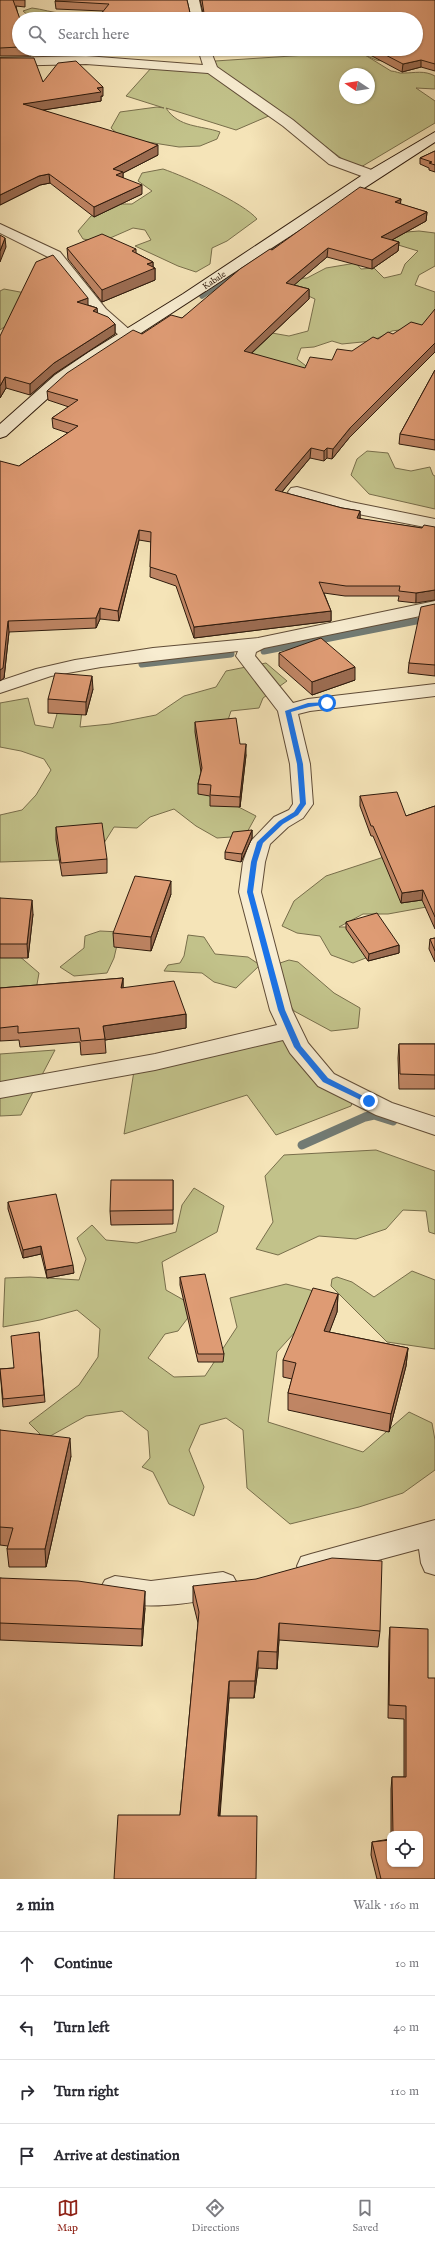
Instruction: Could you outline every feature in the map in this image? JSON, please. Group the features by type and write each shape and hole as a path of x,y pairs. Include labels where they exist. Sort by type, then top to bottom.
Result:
{"street":[{"path":"192,0 195,12"},
{"path":"206,56 211,69"},
{"path":"0,62 86,60 211,69 288,123 334,161 346,167 372,175"},
{"name":"Kabale","path":"0,433 61,378 126,334 188,297 372,175 435,136"},
{"path":"0,228 55,255 101,312 126,334"},
{"path":"297,492 348,507 435,524"},
{"path":"0,687 48,671 185,650 258,644 435,607"},
{"path":"258,644 248,649 245,656 281,699 288,711 300,764 303,804 296,814 281,822 260,842 254,862 250,892 282,1010 298,1047 326,1080 384,1109 435,1126"},
{"path":"288,711 308,705 435,690"},
{"path":"0,1090 155,1062 290,1030"},
{"path":"286,1573 433,1532 435,1562"},
{"path":"90,1585 151,1594 247,1582"}],"green space":[{"path":"32,8 54,12 24,12 23,11"},
{"path":"292,56 367,56 391,71 402,73 423,72 435,76 435,89 416,88 435,101 435,123 361,167 349,164 302,129 219,77 255,107 271,115 236,130 166,108 177,119 184,123 220,132 217,139 200,146 179,147 122,138 111,128 120,112 157,107 164,108 126,96 152,67 217,68 215,61"},
{"path":"367,56 393,56 400,64 376,60"},
{"path":"163,169 227,198 240,205 257,219 227,241 212,248 210,264 196,272 178,266 135,246 151,240 145,230 133,228 101,242 83,239 78,231 91,216 114,204 132,204 152,191 138,181 142,173"},
{"path":"419,231 435,233 435,266 419,275 415,285 435,292 435,331 407,329 392,331 372,341 342,344 332,341 314,347 301,348 297,359 314,372 285,369 238,347 255,330 289,336 308,331 315,299 271,279 307,278 326,268 356,263 361,269 374,268 384,278 401,274 405,264 418,251 385,241 382,234"},
{"path":"4,289 36,295 15,319 0,330 0,291"},
{"path":"367,451 388,453 395,468 411,471 430,467 433,475 435,476 435,509 369,494 351,475 357,459"},
{"path":"266,663 287,681 263,698 259,708 231,711 224,732 227,801 256,816 245,836 217,838 196,826 174,809 150,817 137,828 114,827 99,851 91,859 0,862 0,815 22,810 36,795 51,770 44,759 21,751 0,747 0,703 28,698 35,725 53,728 65,686 86,679 80,727 110,724 156,715 184,696 216,687 226,671"},
{"path":"399,852 432,906 388,914 363,914 339,927 371,927 381,952 353,963 331,955 320,936 297,933 282,926 294,901 326,876"},
{"path":"100,931 120,932 114,958 107,973 74,976 60,967 84,948 85,936"},
{"path":"188,935 204,937 215,954 248,957 260,965 236,988 214,982 202,973 164,971 168,965 180,963 184,956"},
{"path":"0,946 18,955 39,973 33,1007 0,1031"},
{"path":"289,960 298,962 334,993 360,1008 358,1028 331,1031 294,1011 281,991 280,963"},
{"path":"286,1037 353,1100 351,1106 276,1135 247,1095 124,1134 134,1071"},
{"path":"55,1050 21,1115 0,1116 0,1054"},
{"path":"376,1150 435,1171 435,1234 429,1232 426,1211 403,1210 386,1229 356,1239 319,1236 278,1255 256,1249 273,1222 265,1176 284,1155"},
{"path":"194,1188 224,1206 217,1232 162,1262 166,1290 196,1307 178,1331 165,1334 148,1358 174,1377 205,1376 237,1327 230,1298 286,1284 314,1291 306,1320 277,1352 268,1422 363,1452 409,1412 432,1423 435,1440 435,1470 403,1493 359,1507 290,1524 247,1488 243,1430 226,1418 200,1425 189,1450 204,1487 194,1516 169,1504 153,1472 142,1467 150,1458 148,1431 122,1411 86,1416 45,1439 29,1423 79,1385 98,1357 100,1329 77,1310 40,1320 3,1327 5,1278 30,1277 79,1280 86,1259 77,1238 92,1225 106,1240 137,1243 176,1232 182,1205"},
{"path":"412,1271 435,1280 435,1349 387,1342 331,1286 332,1279 337,1277 352,1282 374,1297"}],"building":[{"path":"0,0 13,0 17,12 12,12 12,47 0,48"},
{"path":"187,0 190,12 103,12 109,4 55,1"},
{"path":"202,0 435,0 435,64 421,60 403,64 388,56 423,56 423,12 204,12"},
{"path":"0,58 34,58 43,82 58,63 76,61 103,87 97,88 101,92 23,104 158,145 113,169 123,172 116,175 142,185 94,207 49,174 39,176 0,195"},
{"path":"435,151 435,165 429,163 432,162 420,158"},
{"path":"360,187 401,199 395,202 427,212 381,237 399,242 372,260 328,248 286,283 309,289 244,351 305,368 310,357 332,360 337,349 352,351 373,337 378,339 388,332 393,334 411,322 422,325 435,309 435,343 350,428 333,449 327,448 324,451 311,448 275,490 342,508 360,511 357,518 422,528 424,525 435,527 435,590 416,593 399,591 400,586 346,586 319,582 331,611 194,627 176,575 150,567 151,532 139,530 118,611 100,608 96,618 8,621 3,668 0,670 0,461 19,466 78,426 52,418 78,400 47,391 67,373 133,330 142,334 171,315 182,318 240,269 270,249 272,250"},
{"path":"102,234 136,249 132,251 153,262 147,264 155,268 102,290 67,248"},
{"path":"0,235 5,238 0,251"},
{"path":"53,255 88,298 77,302 97,308 93,311 108,317 115,324 54,363 30,384 5,377 0,386 0,336 36,262"},
{"path":"435,370 435,440 400,434"},
{"path":"435,604 435,665 409,663 421,607"},
{"path":"321,638 355,667 312,682 279,653"},
{"path":"55,673 92,676 86,702 48,699"},
{"path":"236,718 240,744 246,744 240,797 210,795 211,785 198,784 202,768 195,722"},
{"path":"397,792 406,816 435,806 435,917 423,890 402,893 373,826 371,826 360,796"},
{"path":"102,823 107,859 61,863 56,827"},
{"path":"252,830 242,854 225,852 233,832"},
{"path":"135,876 171,881 151,937 113,933"},
{"path":"0,898 32,900 27,944 0,944"},
{"path":"377,913 399,945 369,954 346,922"},
{"path":"435,938 435,951 430,939"},
{"path":"123,978 121,988 174,981 186,1014 103,1026 105,1039 81,1041 79,1028 18,1033 18,1026 0,1028 0,988"},
{"path":"399,1044 435,1044 435,1075 400,1074"},
{"path":"111,1180 173,1180 173,1210 110,1211"},
{"path":"56,1194 73,1265 46,1270 41,1246 23,1250 8,1202"},
{"path":"205,1274 224,1354 198,1354 180,1277"},
{"path":"313,1288 338,1294 324,1331 408,1348 391,1414 288,1393 296,1363 283,1360"},
{"path":"39,1332 44,1395 3,1399 0,1369 14,1368 11,1336"},
{"path":"0,1430 70,1438 45,1549 7,1549 13,1528 0,1527"},
{"path":"332,1558 382,1561 380,1631 279,1623 277,1652 258,1651 255,1681 229,1681 218,1816 257,1816 256,1879 114,1879 118,1815 180,1815 199,1612 193,1586 256,1579"},
{"path":"0,1578 78,1581 145,1591 142,1629 0,1623"},
{"path":"390,1627 428,1629 428,1678 435,1678 435,1879 381,1879 372,1842 387,1840 387,1867 423,1867 423,1831 393,1831 392,1777 406,1777 406,1706 389,1705"}],"waterway":[{"path":"262,257 277,246"},
{"path":"202,296 241,270"},
{"path":"264,651 416,621"},
{"path":"142,664 231,654"},
{"path":"302,1145 365,1117 374,1115 393,1121"}],"route":[{"path":"327,703 308,705 288,711 300,764 303,804 296,814 281,822 260,842 254,862 250,892 282,1010 298,1047 326,1080 369,1101"}]}
